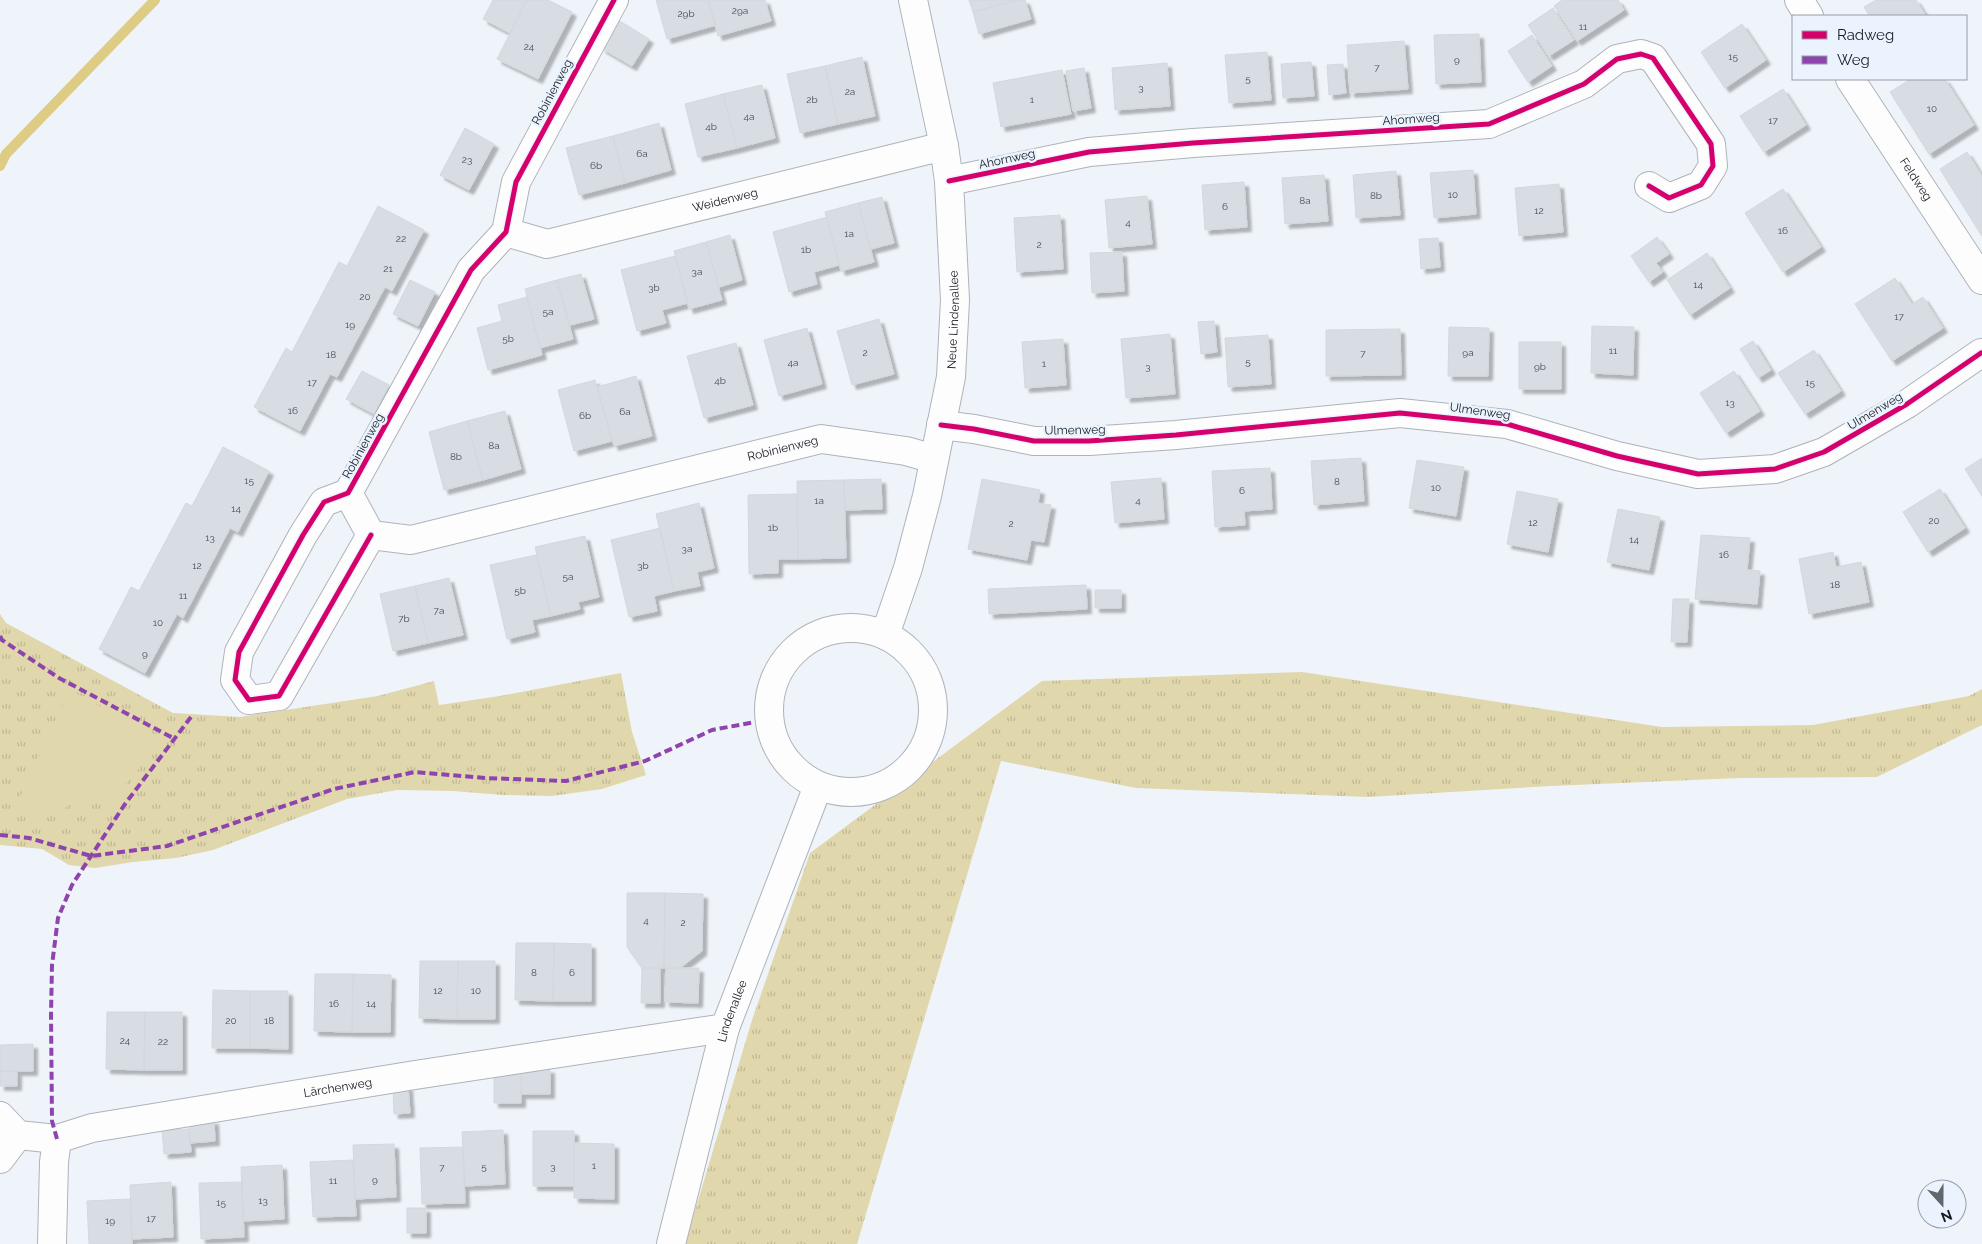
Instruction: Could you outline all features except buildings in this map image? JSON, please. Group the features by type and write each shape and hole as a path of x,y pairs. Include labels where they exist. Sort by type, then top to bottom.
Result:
{"street":[{"name":"Robinienweg","path":"371,535 279,696 249,700 235,680 239,652 303,535 324,502 348,493 471,270 506,232 516,182 614,0"},
{"name":"Neue Lindenallee","path":"885,634 908,568 927,496 951,377 955,300 949,181 944,146 914,0"},
{"path":"1798,0 1808,15"},
{"name":"Ahornweg","path":"949,181 1089,152 1193,143 1489,124 1584,84 1617,59 1641,54 1653,58 1711,144 1713,166 1701,185 1669,198 1649,186"},
{"name":"Feldweg","path":"1851,80 1982,280"},
{"name":"Weidenweg","path":"506,232 547,244 944,146"},
{"name":"Ulmenweg","path":"941,425 974,429 1034,441 1089,441 1176,435 1400,413 1507,424 1617,456 1698,474 1775,469 1824,452 1907,404 1981,353"},
{"name":"Robinienweg","path":"371,535 412,540 821,439 906,451 934,460"},
{"name":"Robinienweg","path":"348,493 371,535"},
{"path":"857,627 885,634 906,649 922,668 932,693 933,718 926,743 912,764 893,780 869,790 843,792 818,786 794,770 776,747 768,720 770,690 782,664 802,643 828,630 857,627"},
{"name":"Lindenallee","path":"671,1244 725,1028 818,786"},
{"name":"Lärchenweg","path":"57,1139 92,1128 415,1075 725,1028"},
{"path":"0,1158 9,1125 57,1139 54,1162 52,1244"}],"green space":[{"path":"0,614 6,623 173,713 240,717 378,696 434,681 439,705 500,696 621,673 632,732 646,775 602,789 552,796 397,790 347,799 213,850 176,858 95,868 69,865 42,849 0,845"},
{"path":"1302,672 1662,727 1813,725 1969,696 1982,689 1982,725 1877,777 1740,778 1551,786 1368,797 1136,788 1001,761 857,1244 685,1244 752,1020 810,853 1042,681"},
{"path":"70,690 163,741 109,803 82,798 51,816 15,808"}],"waterway":[{"path":"0,166 6,154 155,0"}],"marked path":[{"path":"0,636 2,640 59,678 175,739"},
{"path":"57,1139 52,1121 51,1015 52,965 58,918 72,885 125,804 191,717"},
{"path":"0,835 29,838 91,856 167,846 334,789 415,772 485,778 566,781 645,761 712,730 755,722"}],"cycle path":[{"path":"371,535 279,696 249,700 235,680 239,652 303,535 324,502 348,493 471,270 506,232 516,182 614,0"},
{"path":"949,181 1089,152 1193,143 1489,124 1584,84 1617,59 1641,54 1653,58 1711,144 1713,166 1701,185 1669,198 1649,186"},
{"path":"941,425 974,429 1034,441 1089,441 1176,435 1400,413 1507,424 1617,456 1698,474 1775,469 1824,452 1907,404 1981,353"}]}
